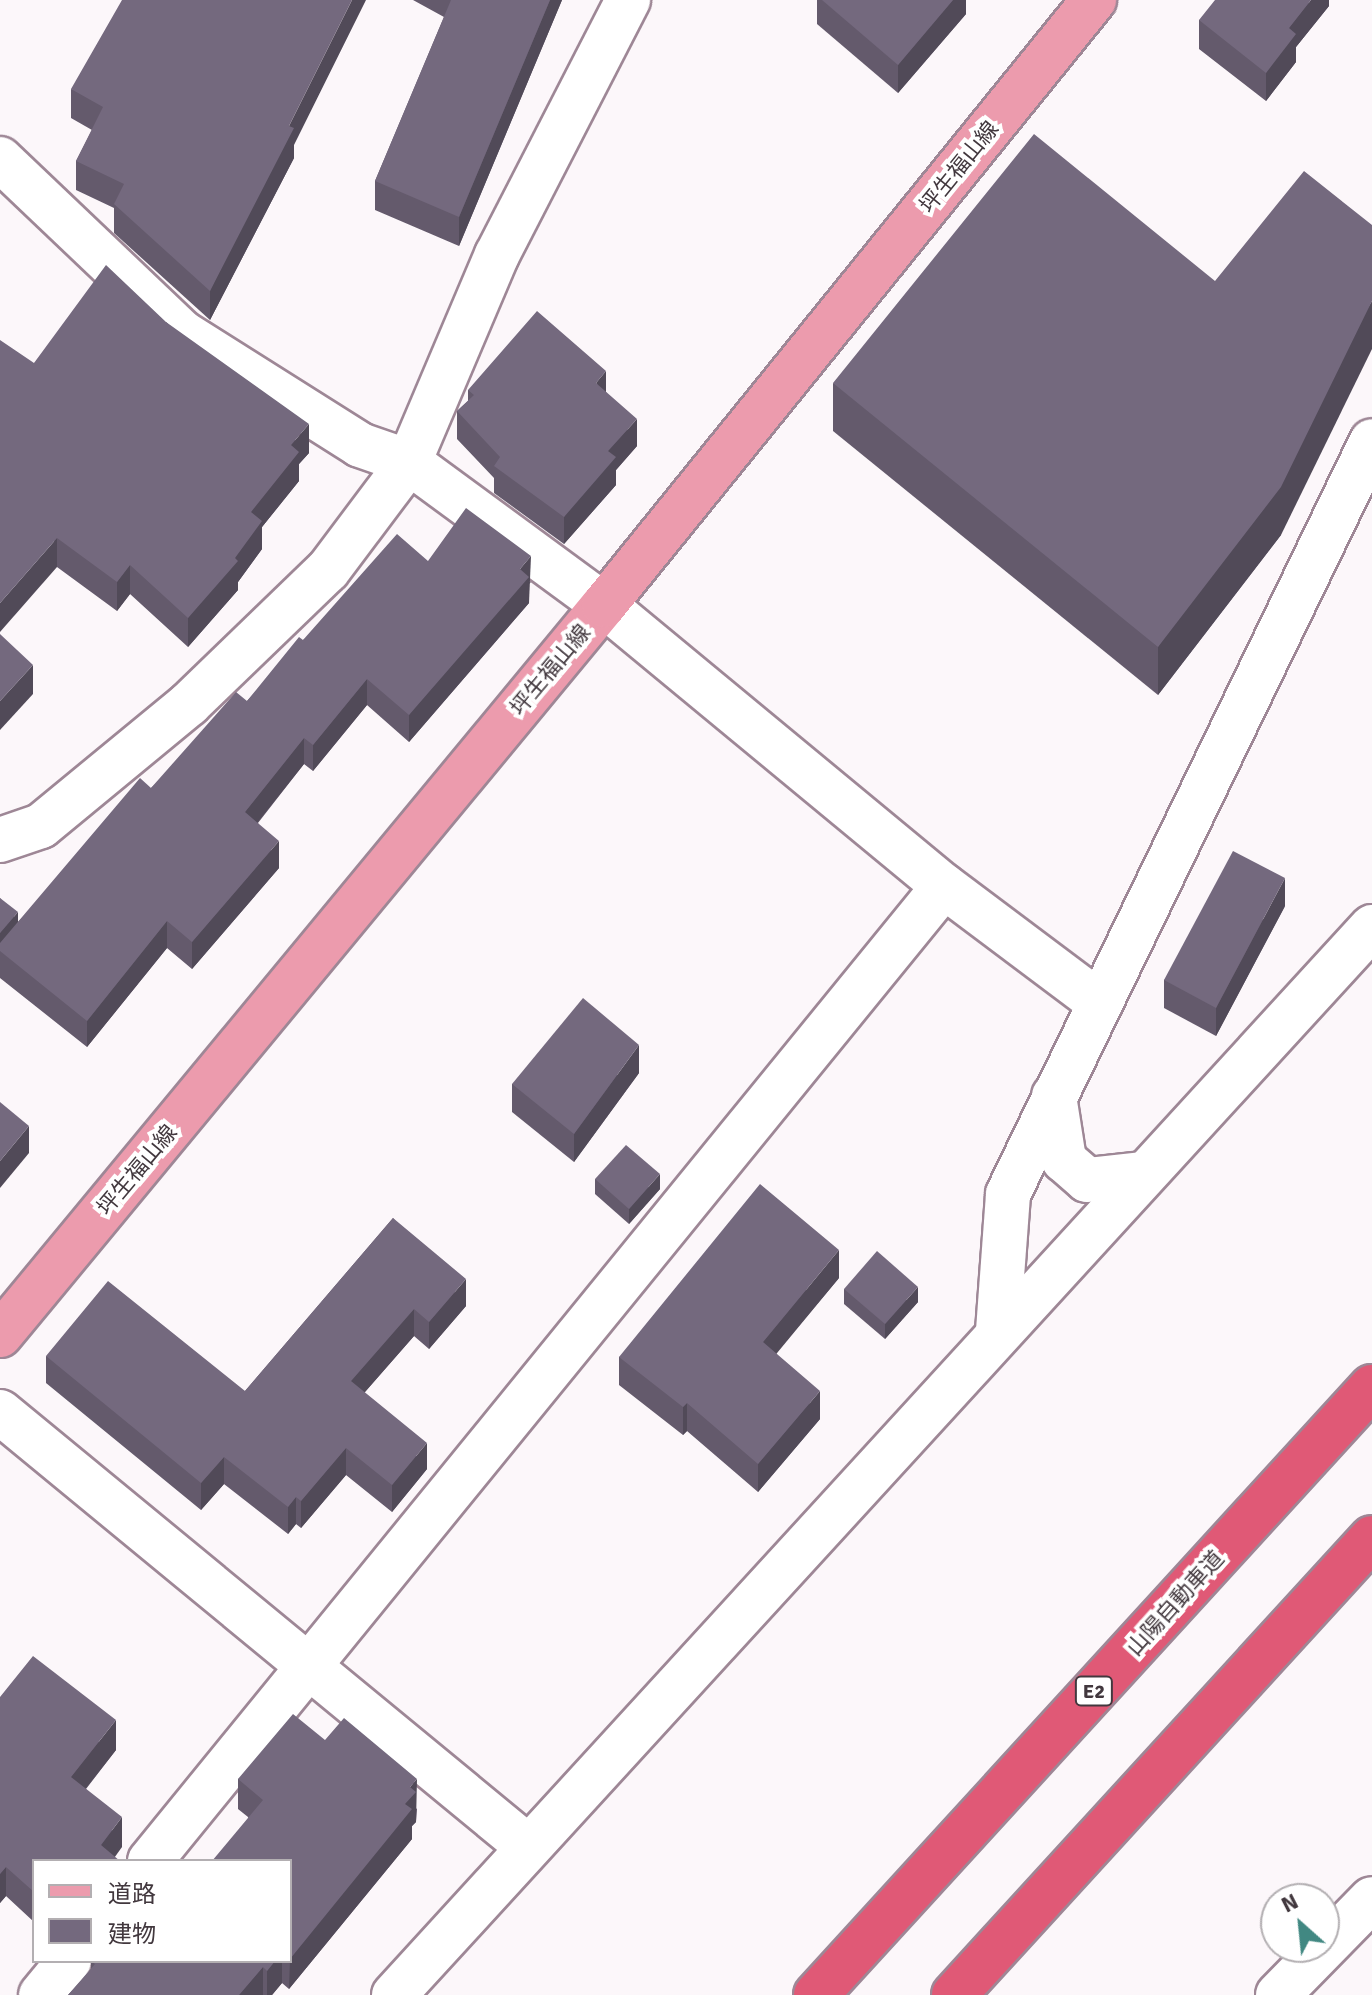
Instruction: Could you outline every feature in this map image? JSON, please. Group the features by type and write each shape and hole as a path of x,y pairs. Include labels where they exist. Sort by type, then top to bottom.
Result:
{"highway":[{"name":"山陽自動車道","path":"816,1995 1372,1387"},
{"path":"954,1995 1372,1538"}],"main road":[{"name":"坪生福山線","path":"0,1335 604,605 1094,0"}],"street":[{"path":"0,840 41,826 189,704 328,570 409,462 497,255 628,0"},
{"path":"0,159 183,333 360,445 409,462 604,605 944,886 1100,1003"},
{"path":"998,1331 1008,1194 1372,441"},
{"path":"152,1859 944,886"},
{"path":"394,1995 998,1331 1372,927"},
{"path":"1054,1096 1064,1160 1087,1180 1142,1174"},
{"path":"0,1412 528,1847"},
{"path":"1278,1995 1372,1899"},
{"path":"41,1995 67,1963"}],"building":[{"path":"122,0 352,0 289,126 294,128 210,291 114,204 124,184 76,161 103,107 71,89"},
{"path":"451,0 550,0 459,217 375,181"},
{"path":"822,0 953,0 898,65"},
{"path":"1215,0 1311,0 1289,28 1296,34 1266,73 1199,20"},
{"path":"1034,134 1215,281 1304,171 1372,225 1372,301 1281,487 1158,647 833,383"},
{"path":"106,265 166,322 309,424 291,445 299,452 251,512 262,521 235,558 238,561 188,618 130,565 117,582 57,538 0,603 0,340 34,363"},
{"path":"537,311 606,371 596,383 637,419 608,451 616,457 564,517 494,466 500,457 457,411 474,395 468,390"},
{"path":"466,508 531,556 520,569 529,577 409,715 367,679 313,745 304,738 245,812 279,841 192,942 167,921 87,1021 0,951 0,943 140,778 151,788 236,692 247,701 299,637 303,640 397,534 428,561"},
{"path":"0,634 33,665 0,701"},
{"path":"1233,851 1285,878 1216,1008 1164,980"},
{"path":"0,898 18,912 0,933"},
{"path":"583,998 639,1045 574,1134 512,1084"},
{"path":"0,1102 29,1126 0,1161"},
{"path":"626,1145 660,1174 629,1209 595,1179"},
{"path":"760,1184 839,1250 763,1342 820,1391 758,1464 687,1403 683,1407 619,1357"},
{"path":"393,1218 466,1279 429,1322 414,1309 351,1381 427,1443 392,1485 346,1448 301,1501 296,1497 288,1507 224,1457 201,1483 46,1356 108,1281 245,1391"},
{"path":"877,1251 918,1287 885,1324 844,1289"},
{"path":"33,1656 116,1720 71,1777 122,1817 101,1845 118,1859 32,1859 32,1890 6,1867 0,1874 0,1697"},
{"path":"293,1714 325,1740 344,1718 417,1779 410,1787 416,1792 405,1804 412,1809 292,1957 292,1859 214,1859 263,1800 238,1779"},
{"path":"273,1963 267,1971 263,1967 239,1995 68,1995 95,1964"}]}
